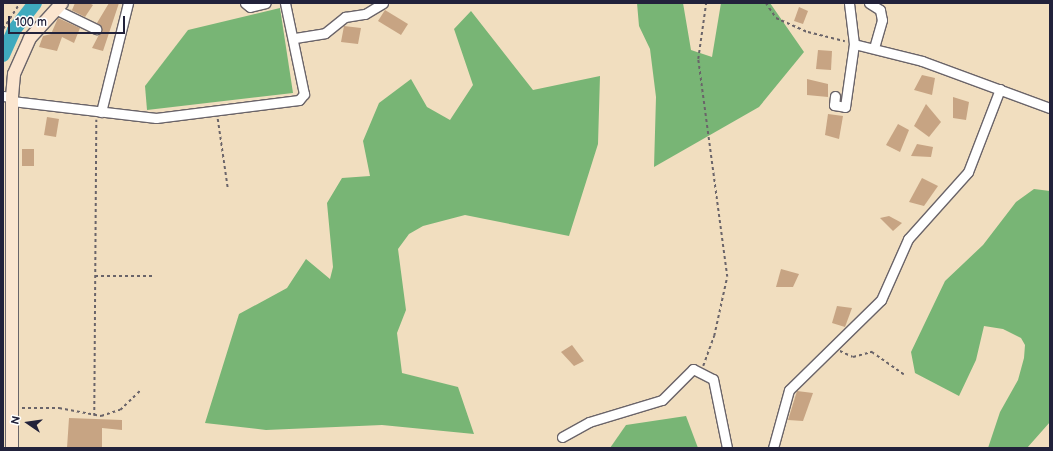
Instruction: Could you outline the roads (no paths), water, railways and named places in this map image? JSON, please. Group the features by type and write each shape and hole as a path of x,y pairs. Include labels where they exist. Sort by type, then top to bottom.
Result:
{"street":[{"path":"98,112 128,3"},
{"path":"245,3 250,7 266,3"},
{"path":"9,98 98,112 156,118 299,100 304,94 294,38 285,3"},
{"path":"294,38 325,33 345,16 365,14 383,3"},
{"path":"835,96 834,105 845,107 854,44 849,3"},
{"path":"870,3 880,10 882,20 874,48"},
{"path":"12,448 7,435 12,408 9,98 20,56 40,24 59,6 96,29"},
{"path":"854,44 922,61 1050,108"},
{"path":"773,448 788,390 835,347 881,300 908,239 968,172 1000,89"},
{"path":"562,437 607,415 652,405 670,392 688,371 701,372 712,379 727,448"}],"waterway":[{"path":"3,55 14,30 35,3"}]}
